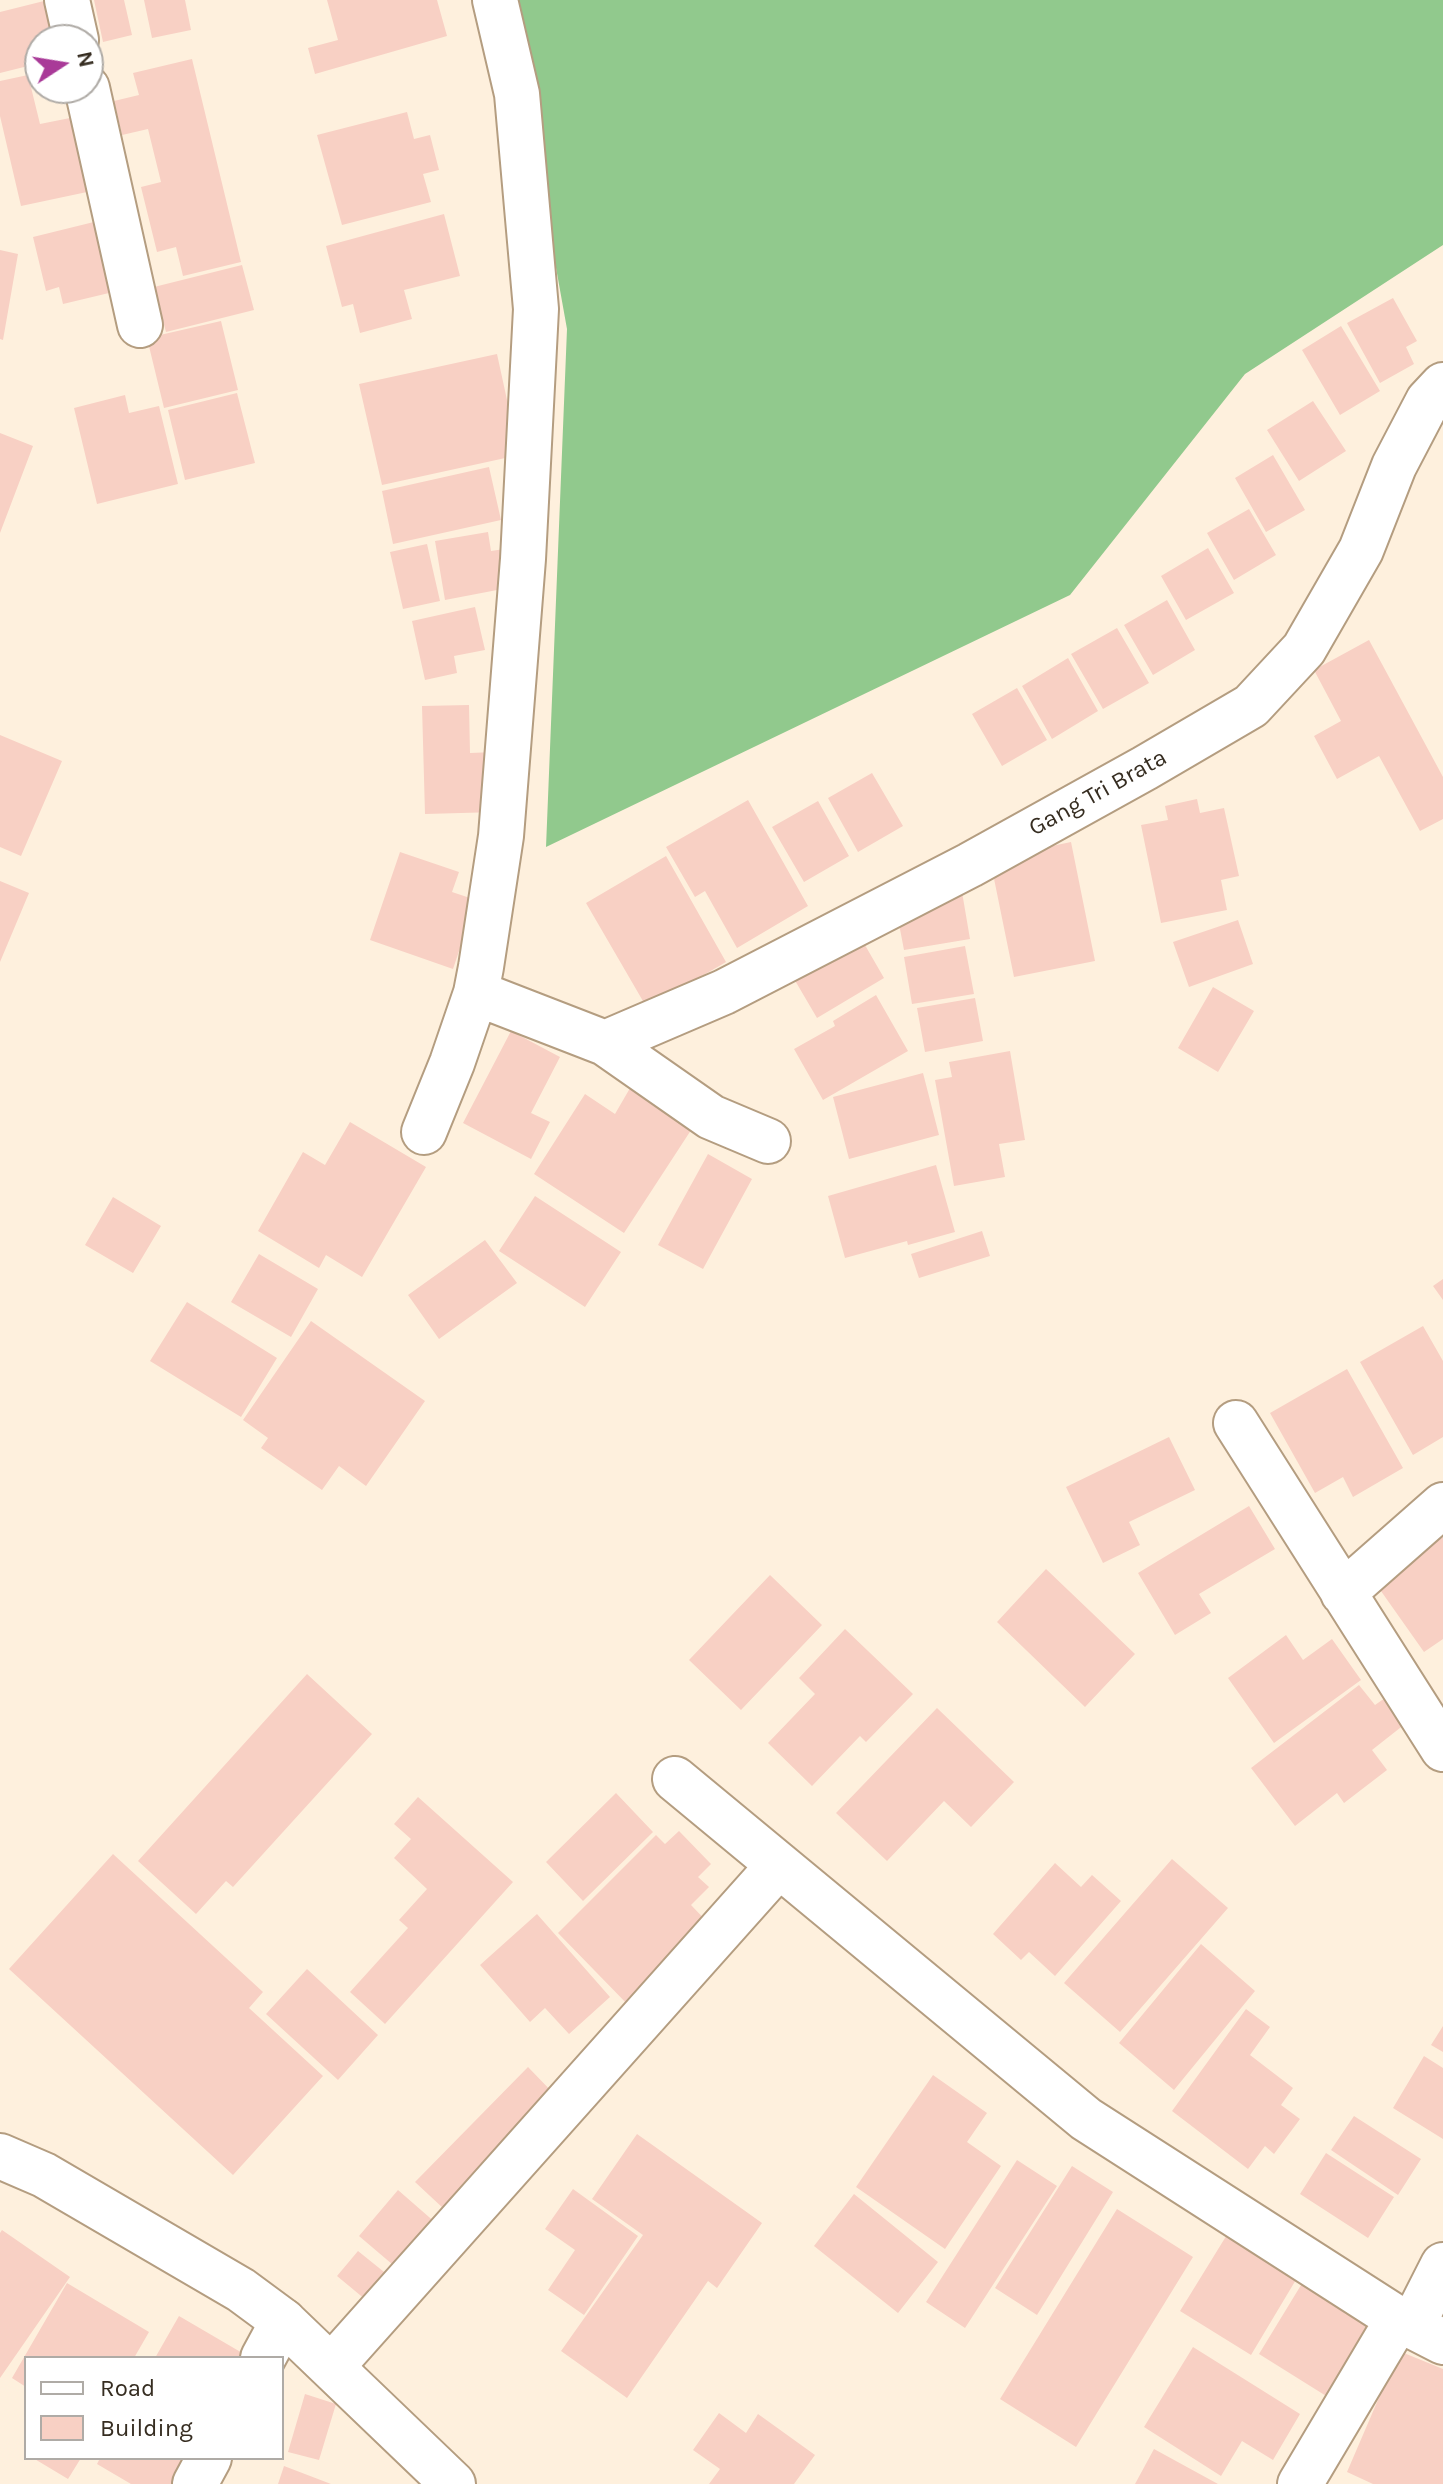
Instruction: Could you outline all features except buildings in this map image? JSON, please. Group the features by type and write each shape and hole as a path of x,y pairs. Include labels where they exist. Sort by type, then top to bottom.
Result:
{"street":[{"path":"67,0 72,24"},
{"path":"424,1132 476,993 501,836 523,559 536,309 517,94 495,0"},
{"path":"91,104 140,325"},
{"name":"Gang Tri Brata","path":"605,1043 724,992 970,865 1251,706 1304,649 1361,550 1394,466 1428,401 1443,385"},
{"path":"476,993 605,1043 711,1117 768,1141"},
{"path":"1236,1423 1443,1749"},
{"path":"1343,1593 1443,1505"},
{"path":"675,1779 1086,2119 1418,2329"},
{"path":"332,2366 779,1865"},
{"path":"0,2156 44,2175 241,2290 273,2339 332,2366 453,2484"},
{"path":"1300,2484 1418,2329 1443,2265"},
{"path":"195,2484 208,2460"}],"green space":[{"path":"508,0 1443,0 1443,245 1245,374 1070,595 546,847 567,329"}]}
